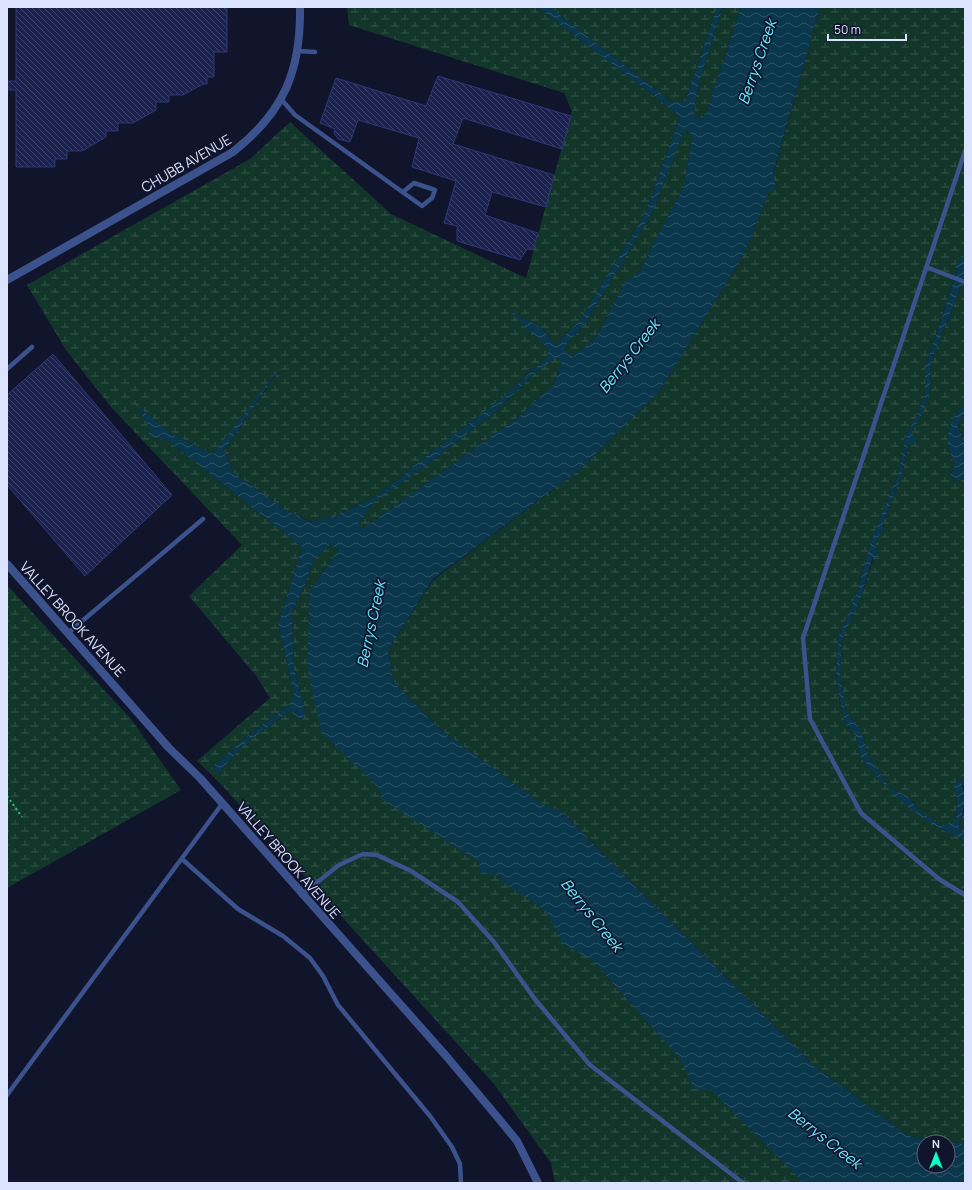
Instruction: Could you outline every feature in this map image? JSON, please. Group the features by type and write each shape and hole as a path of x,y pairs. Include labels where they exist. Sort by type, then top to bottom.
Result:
{"street":[{"name":"CHUBB AVENUE","path":"7,280 233,152 262,127 281,100 293,72 301,32 300,7"},
{"name":"VALLEY BROOK AVENUE","path":"7,564 169,748 200,778 301,895 446,1057 517,1141 538,1183"}],"lane":[{"path":"298,51 315,52"},
{"path":"281,100 295,115 422,206 432,198 435,190 414,182 403,192"},
{"path":"965,151 803,638 810,719 860,813 939,879 965,895"},
{"path":"926,267 965,282"},
{"path":"7,369 32,347"},
{"path":"68,633 203,519"},
{"path":"7,1095 222,804"},
{"path":"301,895 339,865 363,854 377,856 412,871 458,902 494,942 534,998 590,1065 743,1183"},
{"path":"182,859 238,909 283,936 310,958 323,976 338,1005 430,1116 452,1147 460,1164 462,1183"}],"path":[{"path":"7,714 7,721"},
{"path":"7,796 22,817"}],"green space":[{"path":"347,7 537,7 680,116 645,214 579,321 555,345 543,329 509,310 549,349 547,357 500,400 431,452 375,497 335,516 311,522 284,509 233,472 224,451 279,370 213,454 170,433 136,405 149,427 149,437 167,440 302,547 278,624 294,693 289,705 246,737 212,767 218,774 242,746 290,711 302,720 305,710 294,669 292,613 305,585 314,559 330,545 339,549 310,590 503,875 547,909 713,1089 810,1183 555,1183 551,1163 494,1084 217,780 197,761 270,698 257,677 189,596 242,545 111,407 66,350 27,285 250,159 290,122 391,214 526,278 572,111 564,93 349,25"},
{"path":"550,7 717,7 685,102 672,102"},
{"path":"723,7 741,7 706,113 702,119 694,115 698,86"},
{"path":"820,7 965,7 965,257 958,260 957,270 925,368 925,393 916,417 905,437 899,472 871,540 857,593 839,635 836,668 838,692 845,723 856,736 860,756 872,772 935,826 958,837 965,844 965,1145 956,1142 956,1134 916,1134 916,1137 909,1136 813,1065 562,812 541,803 437,727 393,681 388,650 433,580 578,471 659,392 744,254 769,191 776,189 773,175"},
{"path":"683,130 692,135 685,184 639,272 625,282 596,337 573,357 564,348 586,322 653,211"},
{"path":"965,276 965,404 954,416 950,424 948,440 951,456 955,464 950,476 959,482 965,473 965,789 960,779 953,785 957,798 956,821 941,826 917,808 909,797 889,787 868,755 861,731 846,711 840,673 842,639 860,600 874,556 878,558 875,544 883,529 884,520 902,475 911,433 922,415 930,390 931,362"},
{"path":"557,356 562,366 553,385 521,415 364,528 358,524 373,502 427,465 496,411 536,372"},
{"path":"965,414 965,445 960,432 959,424"},
{"path":"7,585 131,719 181,790 7,888"},
{"path":"965,808 965,836 959,826"}],"water":[{"name":"Berrys Creek","path":"537,7 550,7 672,102 685,102 717,7 723,7 698,86 694,115 702,119 706,113 741,7 820,7 773,174 776,189 769,192 744,254 659,392 578,471 433,579 388,650 393,681 437,727 541,803 562,812 813,1065 909,1136 916,1137 916,1174 956,1174 956,1142 965,1145 965,1183 805,1183 712,1091 694,1089 681,1060 593,961 563,944 545,910 500,880 502,876 480,873 479,862 382,799 380,789 321,732 307,668 310,590 339,549 330,545 314,559 305,585 292,613 294,669 305,710 302,721 290,711 242,746 218,774 212,767 246,737 289,705 294,693 278,624 302,547 167,440 149,437 149,427 135,404 170,433 213,454 284,362 224,451 233,472 284,509 310,522 335,516 375,497 391,485 431,452 500,400 547,357 548,349 507,309 543,329 555,345 579,321 645,214 680,116","holes":["684,130 692,135 685,184 639,272 625,282 596,337 573,357 564,348 586,322 653,211","557,357 562,366 553,385 521,415 364,528 358,524 374,502 427,465 496,411 536,372"]},
{"path":"965,257 965,276 931,362 930,390 922,415 911,433 918,441 908,445 902,475 884,520 883,529 875,544 879,558 873,557 860,600 842,639 840,673 846,711 861,731 868,755 889,787 909,797 917,808 941,826 956,821 957,798 953,785 960,779 965,797 964,808 959,826 965,836 965,844 958,837 935,826 904,804 872,772 860,756 856,736 845,723 838,692 836,668 839,635 857,593 871,540 899,472 905,437 916,417 925,393 925,368 957,271 955,269 958,259"},
{"path":"965,404 965,414 962,416 958,426 965,445 965,473 959,482 950,476 955,464 949,448 948,432 954,416"}],"building":[{"path":"16,7 227,7 227,52 214,52 214,77 207,77 207,84 203,84 183,95 169,95 169,102 156,102 156,110 133,123 118,123 118,131 106,131 106,137 82,151 67,151 67,159 55,159 55,167 16,167 16,90 7,90 7,81 16,81"},
{"path":"438,76 571,116 562,149 463,118 453,144 554,175 546,207 492,192 485,215 538,233 533,250 527,249 520,260 457,241 457,226 444,223 456,181 412,167 419,138 358,120 350,142 338,139 334,133 335,129 320,123 336,78 426,106"},
{"path":"53,354 172,495 85,576 7,485 7,395"}]}
